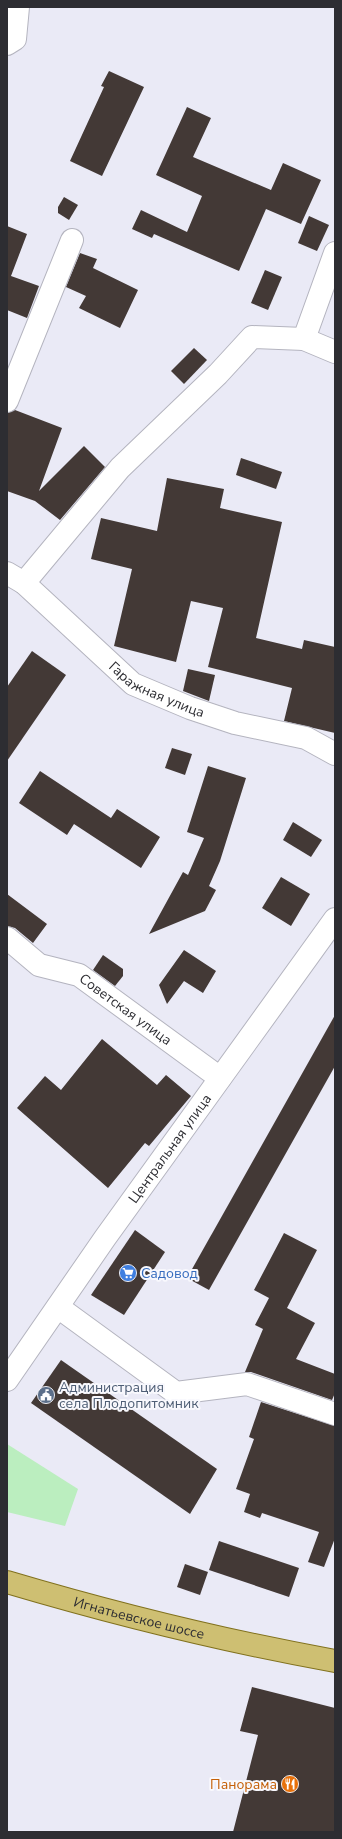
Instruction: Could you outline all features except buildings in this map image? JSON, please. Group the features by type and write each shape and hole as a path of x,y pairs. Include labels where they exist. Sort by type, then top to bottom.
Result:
{"main road":[{"name":"Игнатьевское шоссе","path":"7,1582 84,1605 272,1649 335,1661"}],"street":[{"path":"7,44 14,39 18,7"},
{"path":"7,400 72,240"},
{"path":"304,340 335,253"},
{"path":"16,578 120,468 218,374 252,337 304,340 335,352"},
{"name":"Гаражная улица","path":"16,578 133,684 190,708 216,717 236,723 306,738 335,754"},
{"name":"Центральная улица","path":"7,1380 105,1238 335,919"},
{"name":"Советская улица","path":"7,938 39,965 79,975 220,1078"},
{"path":"58,1307 176,1393 247,1384 335,1414"}],"green space":[{"path":"7,1444 78,1489 65,1526 7,1512"}],"place":[{"name":"Садовод","path":"128,1273"},
{"name":"Администрация села Плодопитомник","path":"46,1395"},
{"name":"Панорама","path":"290,1784"}]}
